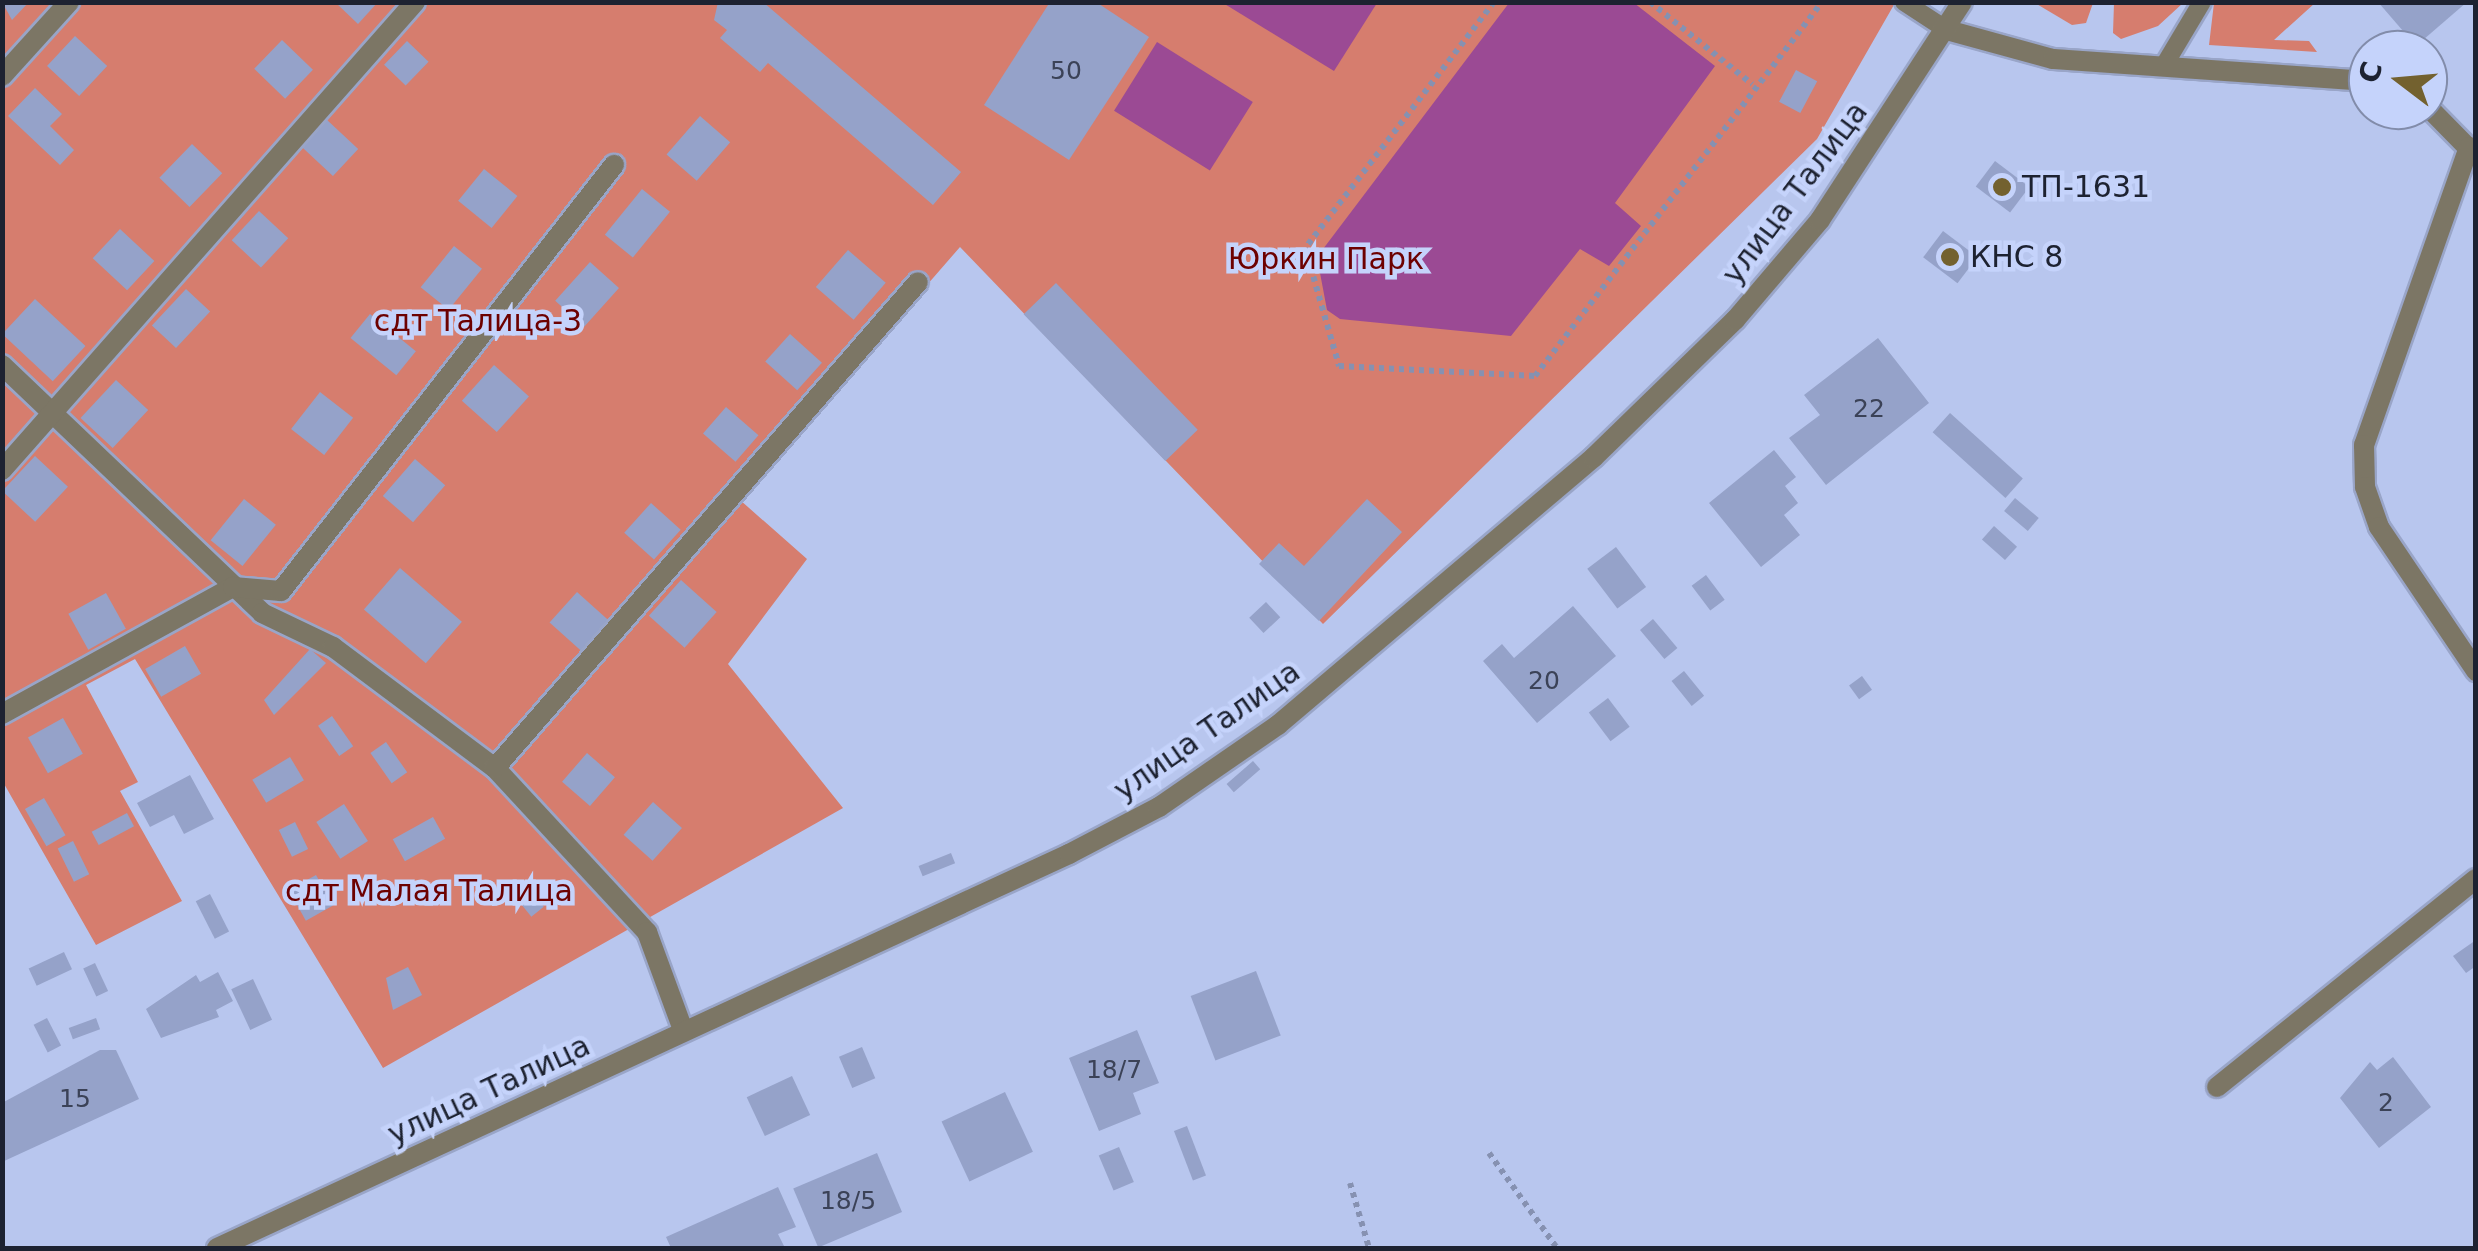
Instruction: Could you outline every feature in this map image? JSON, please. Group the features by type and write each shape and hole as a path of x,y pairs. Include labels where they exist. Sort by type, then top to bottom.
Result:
{"street":[{"path":"2,76 70,2"},
{"path":"2,470 55,415 415,2"},
{"name":"улица Талица","path":"217,1248 1069,854 1159,807 1278,725 1594,457 1735,320 1820,220 1962,2"},
{"path":"1947,30 2053,59 2348,79"},
{"path":"2448,127 2473,151 2364,444 2380,528 2476,670"},
{"path":"2,714 234,587 281,591 614,165"},
{"path":"494,768 918,282"},
{"path":"2,365 234,587 333,647 494,768 647,932 684,1030"},
{"path":"2217,1088 2476,880"}],"lane":[{"path":"1904,2 1947,30"},
{"path":"2165,64 2202,2"}],"path":[{"path":"1494,2 1306,248 1338,366 1535,376 1752,84 1822,2"},
{"path":"1650,2 1752,84"},
{"path":"1489,1153 1556,1248"},
{"path":"1350,1184 1370,1248"}],"green space":[{"path":"2093,2 2086,23 2072,25 2035,3"},
{"path":"2114,2 2183,3 2158,26 2121,39 2113,33"},
{"path":"2,3 1895,3 1817,139 1323,624 960,247 740,500 807,559 728,664 843,808 383,1068 135,659 86,685 138,782 120,791 182,901 96,945 3,782"},
{"path":"2214,3 2315,3 2274,40 2309,41 2317,52 2209,45"}],"shaded area":[{"path":"1223,3 1377,3 1334,71"},
{"path":"1509,3 1634,3 1715,66 1615,203 1641,226 1609,266 1580,249 1511,336 1340,319 1327,310 1317,257"},
{"path":"1157,42 1253,102 1210,171 1114,111"}],"building":[{"path":"2,2 29,2 12,20"},
{"path":"335,2 378,2 358,24"},
{"path":"718,2 763,2 961,172 933,205 768,63 760,72 720,38 727,30 714,20"},
{"path":"1050,2 1096,2 1149,37 1069,160 984,105"},
{"path":"2378,2 2467,2 2435,30 2402,30"},
{"path":"75,36 107,66 79,96 47,66"},
{"path":"282,40 313,70 285,99 254,69"},
{"path":"407,41 429,62 406,86 384,65"},
{"path":"1796,70 1817,81 1800,113 1779,102"},
{"path":"35,88 62,114 50,126 74,150 60,165 8,116"},
{"path":"700,116 730,142 697,181 667,154"},
{"path":"326,119 358,149 333,176 301,146"},
{"path":"192,144 222,173 190,207 159,178"},
{"name":"ТП-1631","path":"1995,161 2029,187 2010,212 1976,187"},
{"path":"484,169 517,196 492,228 458,201"},
{"path":"642,189 670,212 633,258 605,235"},
{"path":"259,211 288,238 261,268 232,240"},
{"path":"120,229 154,261 127,290 93,258"},
{"name":"КНС 8","path":"1943,231 1977,257 1957,283 1923,257"},
{"path":"454,246 482,269 449,310 421,287"},
{"path":"848,250 886,283 854,320 816,287"},
{"path":"590,262 619,288 584,327 555,301"},
{"path":"1056,283 1198,430 1165,461 1024,314"},
{"path":"186,289 210,312 176,348 152,326"},
{"path":"35,299 85,346 53,381 2,334"},
{"path":"370,314 416,351 396,375 350,338"},
{"path":"790,334 822,363 797,390 765,361"},
{"path":"1878,338 1929,403 1826,485 1789,438 1820,415 1804,395"},
{"path":"494,365 529,396 497,432 462,401"},
{"path":"116,380 148,410 113,448 81,418"},
{"path":"320,392 353,418 324,455 291,429"},
{"path":"726,407 758,435 735,462 703,433"},
{"path":"1950,413 2023,479 2005,498 1933,432"},
{"path":"1774,450 1796,477 1785,486 1798,503 1784,515 1800,535 1761,567 1709,503"},
{"path":"35,456 68,487 35,522 2,491"},
{"path":"415,459 445,485 413,522 383,496"},
{"path":"2015,498 2039,518 2028,531 2004,511"},
{"path":"244,499 276,525 243,566 211,540"},
{"path":"1367,499 1402,532 1319,621 1259,564 1279,543 1304,566"},
{"path":"651,503 681,530 654,559 624,533"},
{"path":"1994,526 2017,547 2005,560 1982,539"},
{"path":"1616,547 1646,587 1617,609 1587,569"},
{"path":"400,568 462,622 426,663 364,610"},
{"path":"1706,575 1725,600 1710,611 1692,586"},
{"path":"681,580 717,612 685,648 649,616"},
{"path":"577,592 608,620 581,651 550,622"},
{"path":"106,593 126,629 88,650 68,614"},
{"path":"1266,602 1280,617 1264,633 1249,618"},
{"path":"1573,606 1616,656 1537,723 1483,661 1502,644 1514,658"},
{"path":"1653,619 1677,648 1664,659 1640,630"},
{"path":"185,646 201,674 161,697 145,669"},
{"path":"310,649 326,663 274,715 264,700"},
{"path":"1684,671 1704,696 1692,706 1672,681"},
{"path":"1862,676 1872,690 1859,699 1849,685"},
{"path":"1608,698 1630,727 1610,741 1589,712"},
{"path":"332,716 353,746 339,756 318,726"},
{"path":"63,718 83,754 48,773 28,737"},
{"path":"386,742 407,772 392,783 370,753"},
{"path":"587,753 615,777 590,806 562,782"},
{"path":"290,757 304,780 266,803 252,780"},
{"path":"1253,761 1260,769 1234,792 1227,784"},
{"path":"190,775 214,819 184,834 174,815 150,827 137,803"},
{"path":"44,798 66,835 46,846 25,809"},
{"path":"653,802 682,828 653,861 624,835"},
{"path":"344,804 368,841 340,859 316,822"},
{"path":"127,813 134,826 99,845 92,832"},
{"path":"433,817 445,839 405,861 393,839"},
{"path":"295,822 308,849 292,857 279,830"},
{"path":"73,841 89,874 74,882 58,848"},
{"path":"951,853 955,863 923,876 919,866"},
{"path":"316,875 333,906 306,921 289,890"},
{"path":"523,881 544,907 531,917 511,891"},
{"path":"210,894 229,931 215,939 196,901"},
{"path":"2476,940 2476,966 2466,973 2453,956"},
{"path":"64,952 72,969 37,986 29,968"},
{"path":"95,963 108,991 96,997 83,968"},
{"path":"408,967 422,995 393,1010 386,978"},
{"path":"1256,971 1281,1035 1215,1061 1191,996"},
{"path":"218,972 233,1001 216,1010 219,1017 161,1038 146,1009 196,975 200,982"},
{"path":"253,979 272,1020 250,1030 231,989"},
{"path":"47,1018 61,1046 48,1052 34,1025"},
{"path":"96,1018 100,1029 73,1039 69,1028"},
{"path":"1137,1030 1159,1083 1133,1093 1141,1114 1099,1131 1069,1058"},
{"path":"862,1047 875,1078 852,1088 839,1057"},
{"path":"100,1050 116,1050 139,1099 2,1162 2,1103"},
{"path":"2393,1057 2431,1107 2379,1148 2340,1098 2370,1062 2377,1070"},
{"path":"792,1076 810,1115 765,1136 747,1097"},
{"path":"1005,1092 1033,1152 969,1181 942,1122"},
{"path":"1187,1126 1206,1175 1193,1180 1174,1131"},
{"path":"1119,1147 1134,1182 1114,1191 1099,1156"},
{"path":"877,1153 902,1212 818,1247 793,1189"},
{"path":"778,1187 796,1227 778,1234 785,1248 671,1248 666,1237"}],"place":[{"name":"ТП-1631","path":"2002,187"},
{"name":"КНС 8","path":"1950,257"}],"park label":[{"name":"Юркин Парк","path":"1326,259"},
{"name":"сдт Талица-3","path":"478,321"},
{"name":"сдт Малая Талица","path":"429,891"}]}
